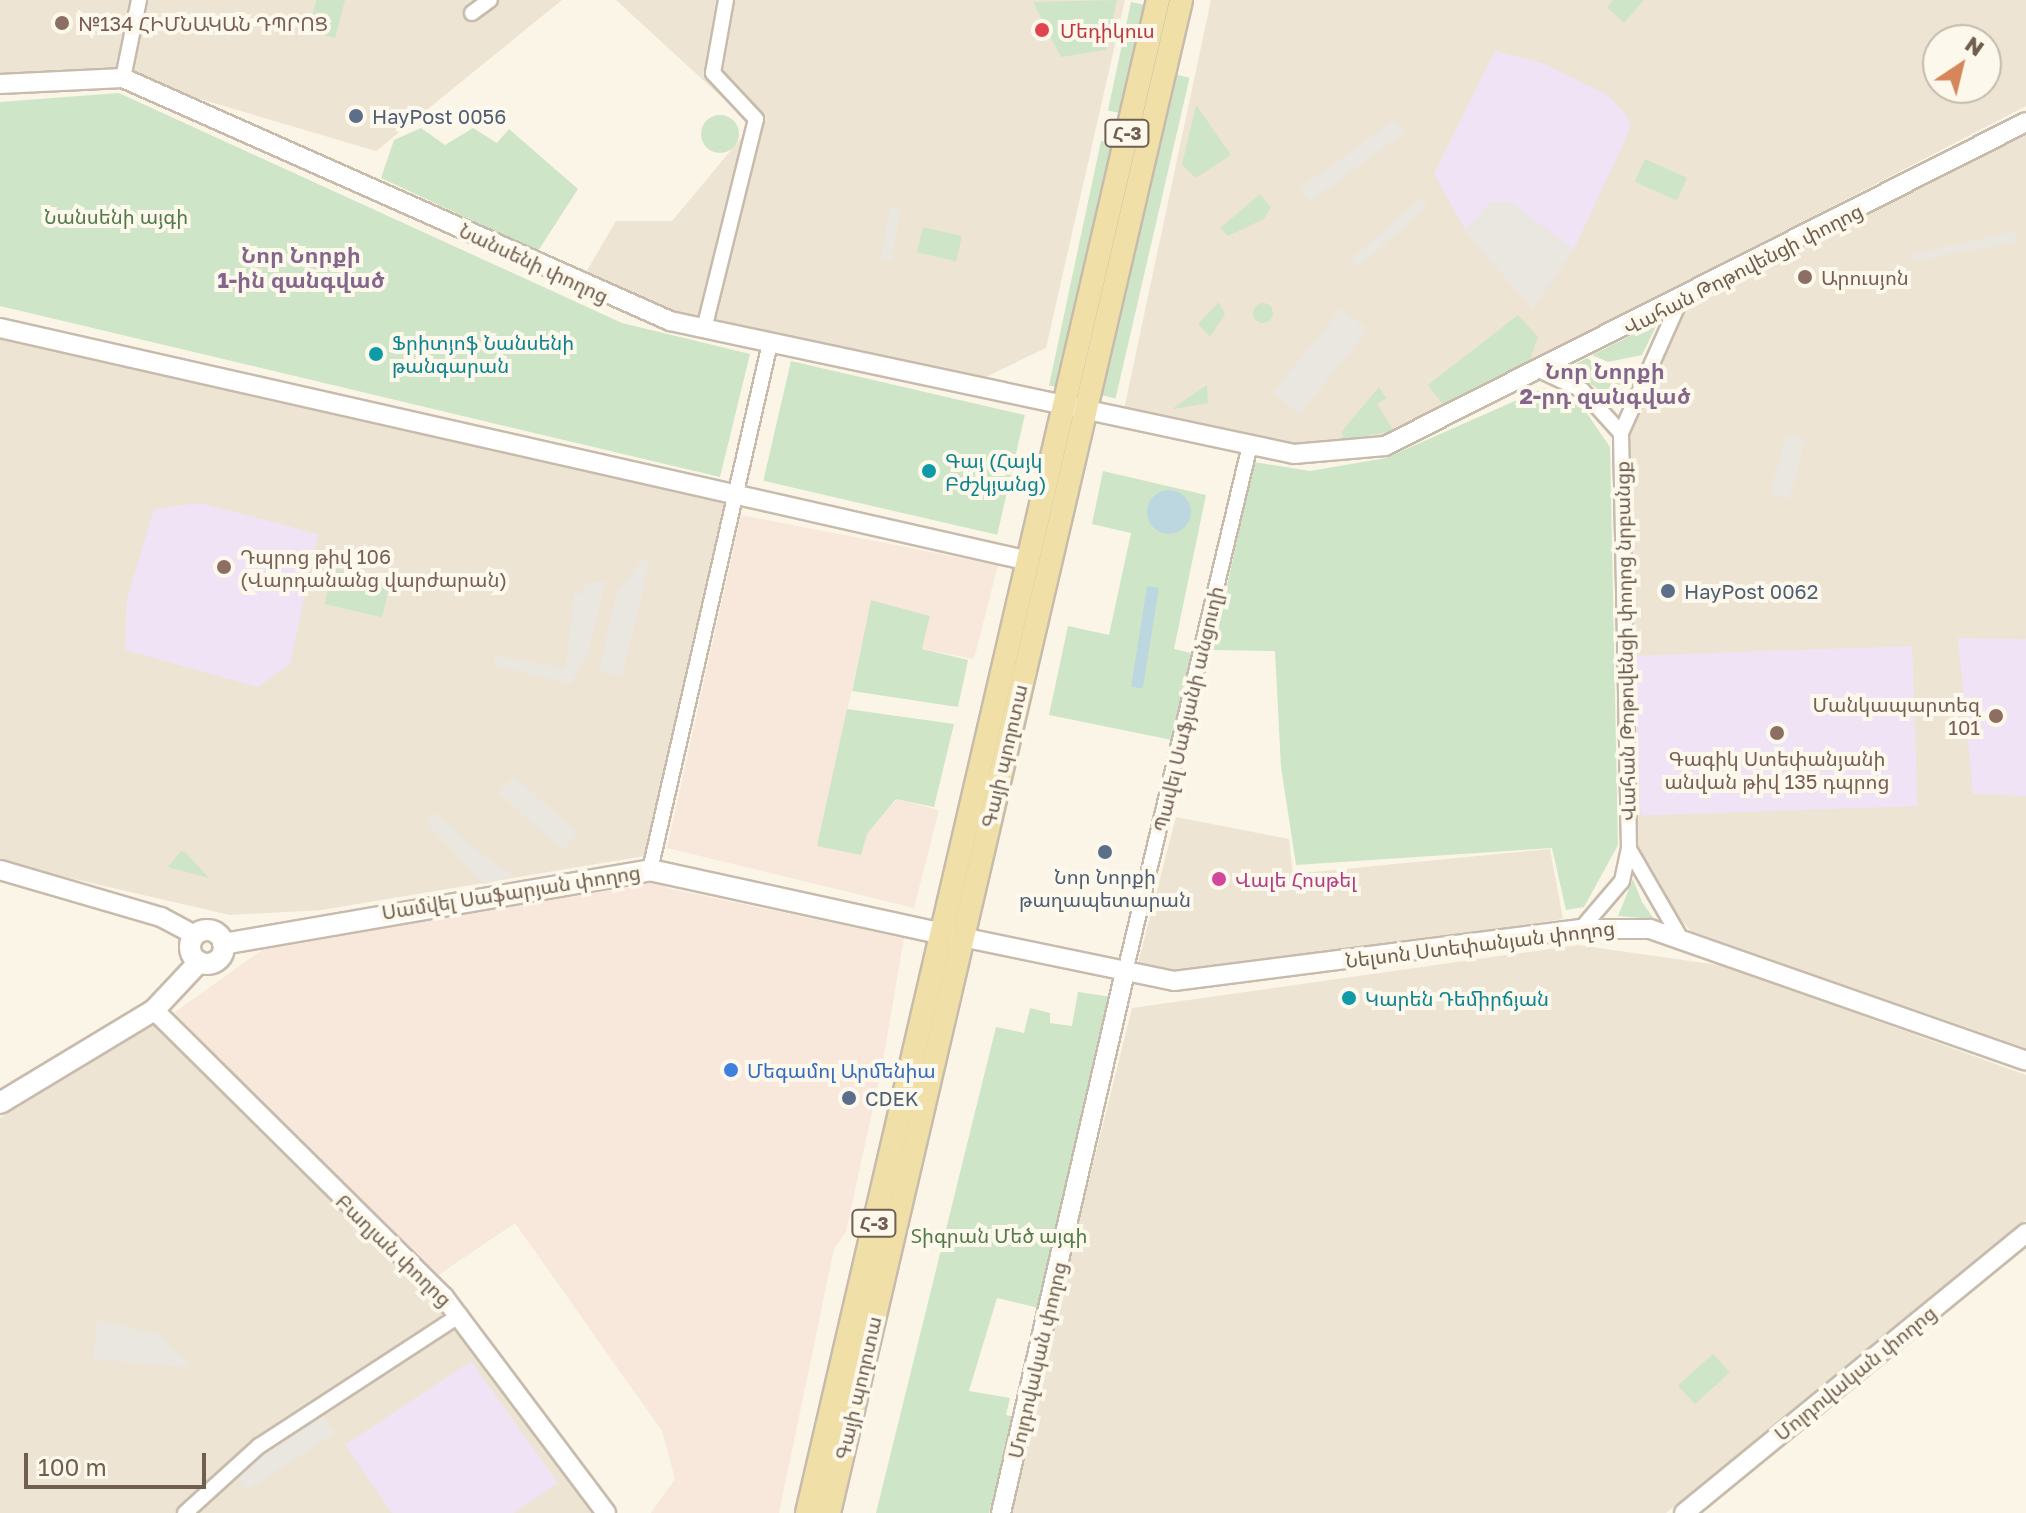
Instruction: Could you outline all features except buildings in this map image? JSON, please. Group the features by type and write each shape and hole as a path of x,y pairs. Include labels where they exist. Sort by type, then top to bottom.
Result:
{"main road":[{"name":"Գայի պողոտա","path":"829,1513 964,938 1158,0"},
{"name":"Գայի պողոտա","path":"807,1513 939,933 1029,561 1075,412 1181,0"},
{"name":"Սամվել Սաֆարյան փողոց","path":"223,944 650,870 939,933"},
{"path":"0,1103 154,1010 199,962 218,959 223,944 214,932 195,935 190,950 199,962"}],"street":[{"path":"123,78 139,0"},
{"path":"472,13 490,0"},
{"path":"704,329 756,119 713,73 726,0"},
{"name":"Նանսենի փողոց","path":"0,84 123,78 636,310 704,329 1075,412"},
{"name":"Վահան Թոթովենցի փողոց","path":"1075,412 1294,454 1385,446 1543,372 2026,122"},
{"name":"Վահան Թոթովենցի փողոց նրբանցք","path":"1581,929 1622,881 1629,849 1621,433 1679,303"},
{"path":"0,328 735,498 1029,561"},
{"path":"650,870 770,343"},
{"name":"Վահան Թոթովենցի փողոց նրբանցք","path":"1543,372 1582,390 1621,433"},
{"name":"Պավել Սաֆյանի անցուղի","path":"1125,972 1250,445"},
{"name":"Վահան Թոթովենցի փողոց նրբանցք","path":"1629,849 1678,934"},
{"path":"0,870 161,917 195,935"},
{"name":"Նելսոն Ստեփանյան փողոց","path":"939,933 1174,981 1581,929 1678,934 2026,1061"},
{"name":"Մոլդովական փողոց","path":"1001,1513 1125,972"},
{"name":"Բաղյան փողոց","path":"154,1010 460,1315 606,1513"},
{"name":"Մոլդովական փողոց","path":"1684,1513 2026,1233"},
{"path":"185,1513 259,1446 460,1315"}],"shaded area":[{"path":"0,0 562,0 376,151 129,78 0,84"},
{"path":"616,0 1125,0 1046,348 975,382 656,311 582,279 616,221 672,221 752,125"},
{"path":"1211,0 2026,0 2026,106 1383,440 1298,448 1123,414"},
{"path":"1495,51 1545,64 1606,94 1627,115 1631,127 1574,249 1510,202 1490,202 1465,229 1434,174"},
{"path":"1395,119 1405,133 1310,202 1300,188"},
{"path":"2026,129 2026,1048 1691,931 1665,903 1634,847 1628,435 1686,310"},
{"path":"1421,198 1428,206 1358,267 1351,259"},
{"path":"1490,202 1510,202 1574,249 1533,309 1463,231"},
{"path":"890,207 901,209 892,261 881,259"},
{"path":"2016,231 2018,242 1912,261 1911,254"},
{"path":"1341,308 1368,330 1300,415 1272,393"},
{"path":"0,334 728,502 650,855 321,910 230,915 0,862"},
{"path":"1786,434 1805,439 1789,499 1770,494"},
{"name":"Դպրոց թիվ 106 (Վարդանանց վարժարան)","path":"201,503 318,534 290,664 258,687 125,650 127,599 154,509"},
{"path":"741,515 998,565 974,659 922,649 930,616 871,600 818,846 867,834 897,799 939,810 914,908 667,848"},
{"path":"642,560 650,561 622,676 599,670 617,592"},
{"path":"606,581 588,653 571,684 494,666 495,655 565,668 574,594 582,594 586,583"},
{"name":"Մանկապարտեզ 101","path":"1958,638 2026,639 2026,796 1973,794"},
{"name":"Գագիկ Ստեփանյանի անվան թիվ 135 դպրոց","path":"1912,646 1918,806 1641,816 1635,656"},
{"path":"514,776 578,834 563,851 499,793"},
{"path":"434,812 488,859 515,876 484,884 426,822"},
{"path":"1176,817 1289,839 1293,874 1550,849 1563,919 1280,960 1173,970 1138,963"},
{"path":"657,877 667,888 904,938 883,1061 846,1232 834,1249 779,1513 651,1513 675,1479 662,1431 515,1223 434,1278 185,1034 175,1012 279,938"},
{"path":"1578,945 1725,966 2026,1075 2026,1220 1666,1513 1006,1513 1132,1008"},
{"path":"155,1024 434,1295 592,1513 0,1513 0,1118"},
{"path":"97,1320 160,1335 192,1368 93,1359"},
{"path":"471,1361 558,1483 514,1513 392,1513 345,1445"},
{"path":"324,1416 335,1433 246,1491 235,1474"}],"green space":[{"path":"316,0 345,0 335,38 309,31"},
{"path":"1117,0 1106,50 1061,57 1033,2"},
{"path":"1613,0 1644,0 1624,23 1607,7"},
{"path":"1131,2 1145,5 1122,113 1108,111"},
{"path":"1173,74 1190,78 1116,398 1099,395"},
{"name":"Նանսենի այգի","path":"119,93 622,323 750,354 720,477 0,306 0,102"},
{"path":"1196,105 1231,155 1196,178 1182,165"},
{"path":"720,115 734,120 739,134 734,148 720,153 706,148 701,134 706,120"},
{"path":"421,128 445,145 473,128 497,143 509,129 578,189 538,251 381,178 394,140"},
{"path":"1101,141 1115,144 1063,388 1049,386"},
{"path":"1645,159 1687,178 1677,201 1635,182"},
{"path":"1260,194 1271,207 1264,219 1228,236 1220,228"},
{"path":"923,227 962,236 956,261 917,252"},
{"path":"1219,302 1225,314 1210,337 1198,324"},
{"path":"1263,303 1270,306 1273,313 1270,320 1263,323 1256,320 1253,313 1256,306"},
{"path":"1518,315 1538,337 1527,368 1445,407 1428,385"},
{"path":"1658,322 1642,355 1608,362 1592,355"},
{"path":"1587,358 1618,379 1624,391 1617,405 1570,367"},
{"path":"791,361 1025,415 997,535 763,481"},
{"path":"1207,385 1208,403 1174,409 1176,406"},
{"path":"1379,387 1386,398 1377,404 1394,431 1343,440 1342,431"},
{"path":"1544,388 1584,409 1610,447 1618,845 1584,907 1566,910 1552,848 1296,865 1281,767 1275,651 1213,650 1254,462 1310,471 1386,458"},
{"path":"1103,471 1206,495 1174,649 1191,653 1172,740 1049,715 1068,626 1109,635 1131,533 1092,524"},
{"path":"333,568 390,581 382,617 325,604"},
{"path":"871,600 930,616 922,649 968,660 958,707 852,691"},
{"path":"847,709 954,724 934,807 896,799 867,834 861,855 817,846"},
{"path":"181,851 185,852 209,878 168,867"},
{"path":"1633,879 1642,902 1654,919 1618,916"},
{"name":"Տիգրան Մեծ այգի","path":"1078,992 1112,997 1039,1308 997,1298 969,1391 1010,1398 1006,1415 1014,1417 989,1513 876,1513 996,1027 1024,1033 1030,1008 1050,1013 1050,1023 1072,1026"},
{"path":"1713,1354 1730,1373 1695,1404 1678,1385"}],"water":[{"path":"1169,490 1185,496 1191,512 1185,528 1169,534 1153,528 1147,512 1153,496"},
{"path":"1147,586 1159,588 1143,689 1131,687"}],"place":[{"name":"№134 ՀԻՄՆԱԿԱՆ ԴՊՐՈՑ","path":"62,23"},
{"name":"Մեդիկուս","path":"1042,30"},
{"name":"HayPost 0056","path":"356,116"},
{"name":"Արուսյոն","path":"1805,277"},
{"name":"Ֆրիտյոֆ Նանսենի թանգարան","path":"376,354"},
{"name":"Գայ (Հայկ Բժշկյանց)","path":"929,471"},
{"name":"Դպրոց թիվ 106 (Վարդանանց վարժարան)","path":"224,567"},
{"name":"HayPost 0062","path":"1668,591"},
{"name":"Մանկապարտեզ 101","path":"1996,716"},
{"name":"Գագիկ Ստեփանյանի անվան թիվ 135 դպրոց","path":"1777,733"},
{"name":"Նոր Նորքի թաղապետարան","path":"1105,852"},
{"name":"Վալե Հոսթել","path":"1219,879"},
{"name":"Կարեն Դեմիրճյան","path":"1349,998"},
{"name":"Մեգամոլ Արմենիա","path":"731,1070"},
{"name":"CDEK","path":"849,1098"}],"district":[{"name":"Նոր Նորքի 1-ին զանգված","path":"301,266"},
{"name":"Նոր Նորքի 2-րդ զանգված","path":"1605,382"}]}
